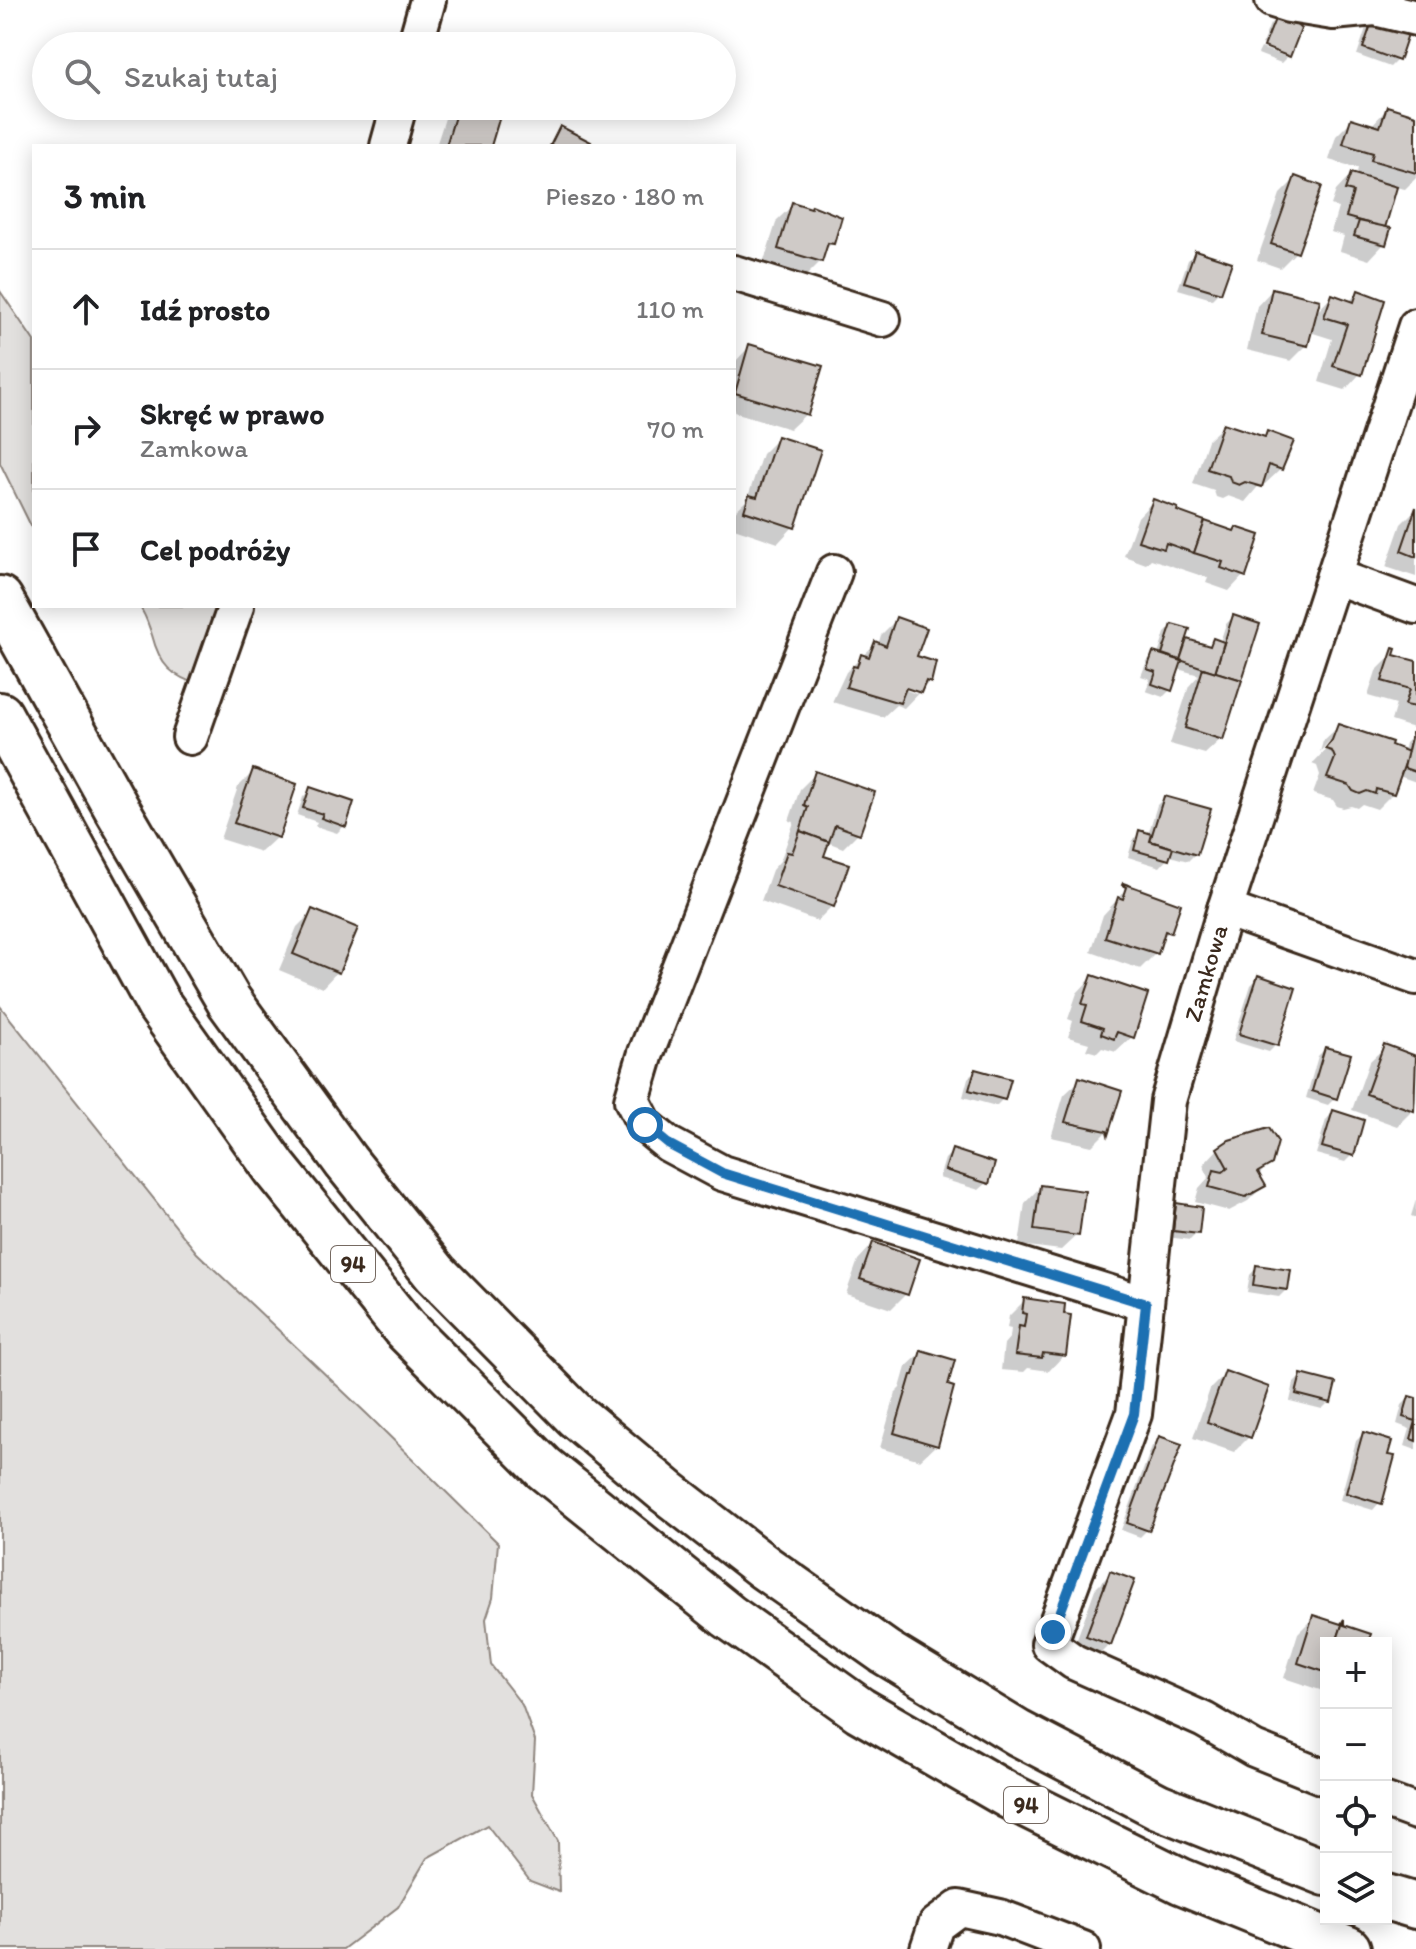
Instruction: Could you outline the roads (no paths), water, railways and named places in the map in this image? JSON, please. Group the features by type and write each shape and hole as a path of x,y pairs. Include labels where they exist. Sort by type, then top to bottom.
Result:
{"main road":[{"name":"94","path":"0,599 109,796 229,1001 346,1162 435,1273 576,1416 764,1567 885,1652 1005,1725 1158,1806 1320,1871"},
{"name":"94","path":"0,715 159,1005 266,1155 405,1329 544,1468 728,1616 860,1710 1009,1796 1181,1881 1348,1949"},
{"path":"1392,1899 1416,1906"}],"street":[{"path":"419,32 428,0"},
{"path":"1273,0 1333,12 1375,8 1416,18"},
{"path":"389,144 395,120"},
{"path":"736,274 883,319"},
{"name":"Zamkowa","path":"1320,1776 1254,1749 1204,1720 1074,1662 1049,1644 1134,1414 1168,1101 1225,909 1416,326"},
{"path":"834,572 646,1053 632,1100 645,1125 668,1144 722,1173 1146,1304"},
{"path":"1334,576 1416,606"},
{"path":"190,737 235,608"},
{"path":"1225,909 1416,977"},
{"path":"1392,1803 1416,1812"},
{"path":"928,1949 936,1925 959,1908 1000,1917 1083,1949"}]}
